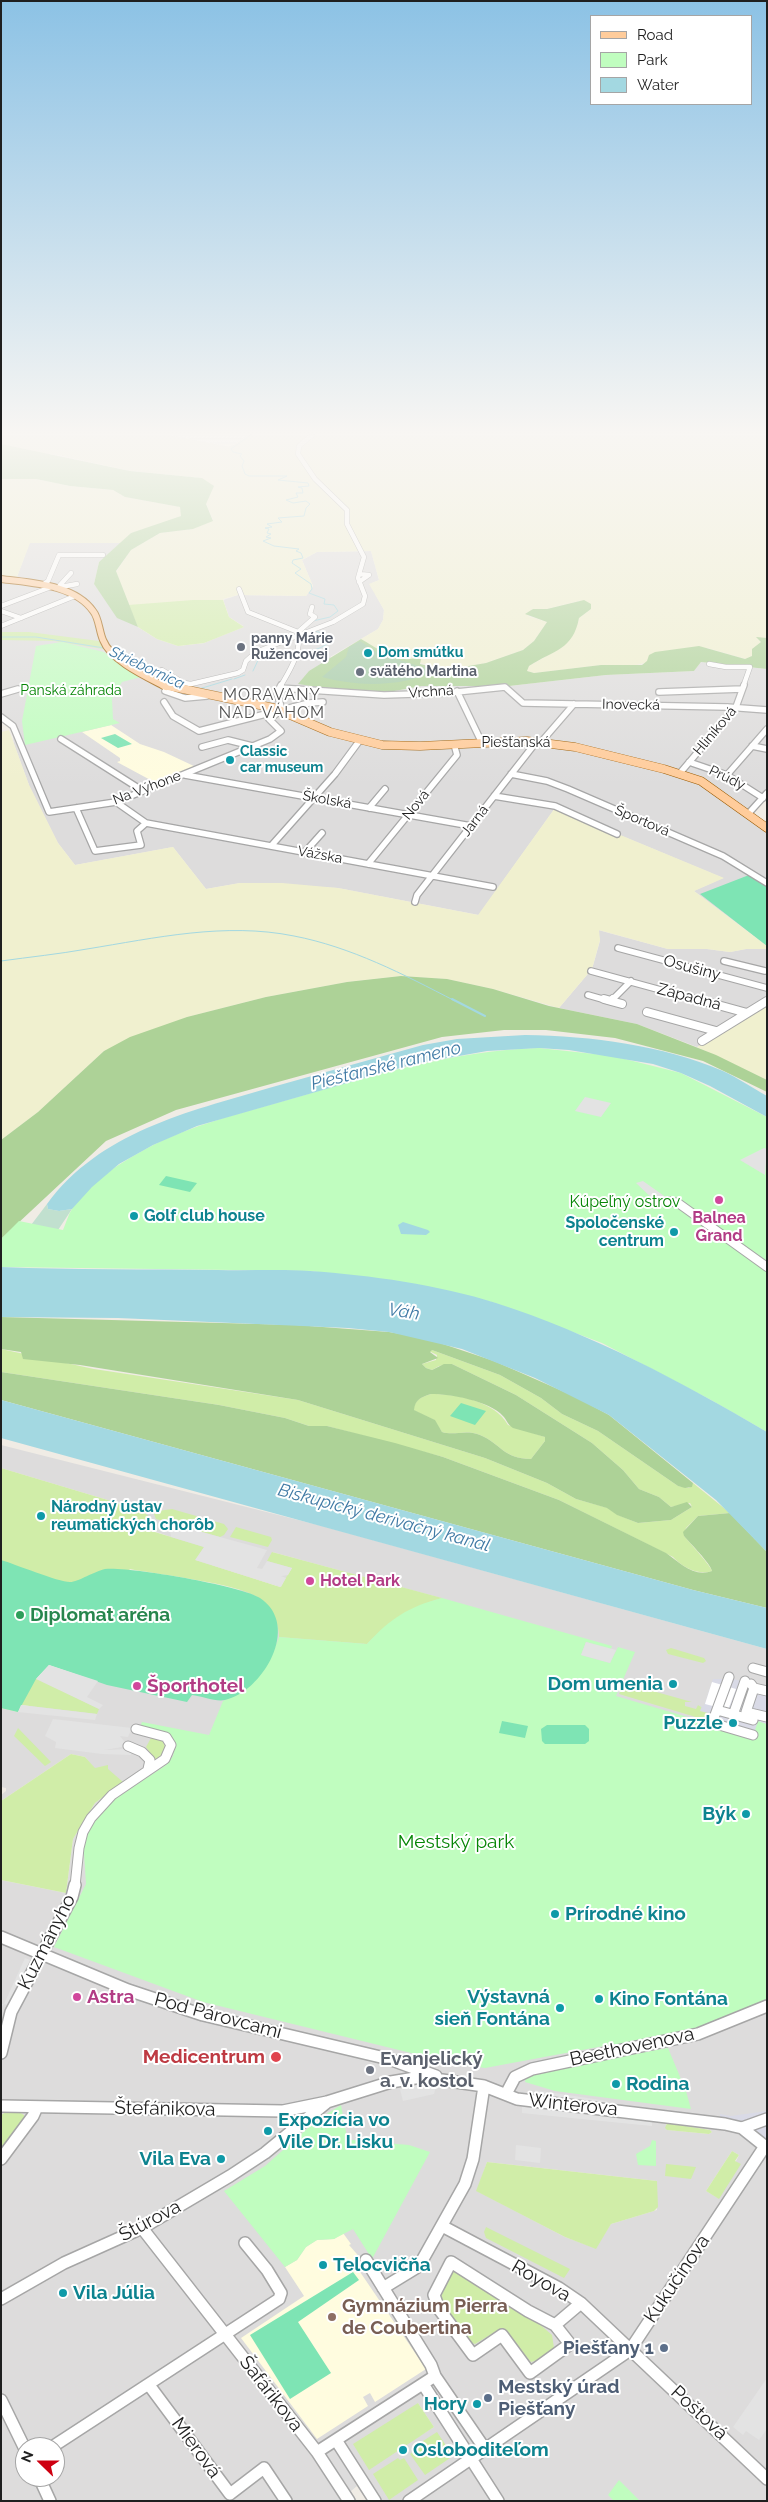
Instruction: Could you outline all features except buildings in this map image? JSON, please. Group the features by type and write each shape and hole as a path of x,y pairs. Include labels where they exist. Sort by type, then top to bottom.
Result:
{"main road":[{"path":"1,579 42,584 55,587 75,596"},
{"name":"Piešťanská","path":"75,596 94,611 107,648 124,664 158,684 206,696 245,701 282,710 330,732 360,740 403,746 540,741 575,747 680,773 712,787 767,828"}],"street":[{"path":"162,670 187,684 229,676 243,670 246,661 256,652 338,620 363,604 365,596 359,582 359,574 364,557 361,552"},
{"path":"42,584 48,581 59,555 103,555"},
{"path":"55,587 71,572"},
{"path":"359,574 369,575 359,582"},
{"path":"1,606 55,587 77,584"},
{"path":"239,589 248,612 299,634"},
{"path":"1,626 75,596"},
{"path":"282,710 277,696 298,651 299,634 315,617 310,614 312,607"},
{"path":"1,611 21,618"},
{"name":"Hliníková","path":"680,773 700,744 736,707 750,667 726,667 709,664"},
{"path":"158,684 171,695 189,699"},
{"name":"Vrchná","path":"280,688 375,695 505,687 509,688 521,702 574,704"},
{"path":"659,692 742,688"},
{"path":"1,694 18,689"},
{"path":"165,691 164,702 173,716 194,730 203,731 309,703 323,702"},
{"path":"457,691 482,743"},
{"path":"164,702 206,696"},
{"path":"540,741 574,704"},
{"name":"Inovecká","path":"574,704 736,707 767,710"},
{"name":"Na Výhone","path":"1,717 13,726 30,770 50,812 116,802 252,746 281,732 269,719 282,710"},
{"path":"727,775 767,729"},
{"path":"61,739 143,791"},
{"path":"202,747 228,740 252,746"},
{"path":"271,846 314,798 360,740"},
{"name":"Jarná","path":"414,902 417,895 511,774 540,741"},
{"name":"Nová","path":"368,864 457,754 454,744"},
{"name":"Prúdy","path":"700,744 727,775 765,796"},
{"path":"752,746 767,749"},
{"name":"Školská","path":"184,774 471,826"},
{"name":"Športová","path":"511,774 554,783 723,856 767,883"},
{"path":"369,808 385,789"},
{"path":"494,796 555,806 617,834"},
{"path":"748,814 765,796"},
{"name":"Vážska","path":"116,802 146,823 493,887"},
{"path":"76,808 95,851 141,845 137,831 146,823"},
{"path":"305,852 322,833"},
{"name":"Osušiny","path":"618,948 767,988"},
{"name":"Osušiny","path":"724,961 766,971"},
{"path":"729,978 740,965"},
{"name":"Západná","path":"591,971 747,1013"},
{"path":"611,1001 631,981"},
{"path":"588,995 622,1004"},
{"path":"702,1041 767,1001"},
{"name":"Západná","path":"647,1012 677,1018 716,1031"},
{"path":"668,1201 678,1203 767,1267"},
{"path":"753,1668 767,1672"},
{"path":"729,1677 717,1710 710,1723 746,1733 750,1716 749,1684"},
{"path":"734,1715 749,1684"},
{"path":"749,1684 767,1691"},
{"path":"717,1710 734,1715 767,1718"},
{"name":"Kuzmányho","path":"1,2053 11,2012 41,1952 72,1897 77,1883 79,1847 90,1821 111,1796 165,1759 170,1745 166,1737 136,1729"},
{"path":"128,1746 142,1752 150,1760 148,1769"},
{"name":"Pod Párovcami","path":"1,1937 41,1952 128,1990 203,2015 401,2062 440,2078"},
{"name":"Beethovenova","path":"506,2094 515,2076 532,2069 698,2034 767,2006"},
{"path":"401,2062 405,2068 406,2079"},
{"name":"Winterova","path":"327,2102 406,2079 421,2077 440,2078 484,2086 517,2099 686,2118 742,2128 766,2147"},
{"path":"383,2288 419,2266 465,2184 470,2167 484,2086"},
{"name":"Štefánikova","path":"1,2106 283,2111 327,2102"},
{"name":"Štúrova","path":"1,2299 64,2263 142,2228 265,2153 327,2102"},
{"path":"1,2158 33,2116 37,2106"},
{"path":"283,2111 291,2120 292,2131"},
{"name":"Winterova","path":"742,2128 767,2119"},
{"name":"Kukučínova","path":"409,2501 630,2350 766,2147"},
{"name":"Royova","path":"442,2226 559,2288 581,2304 630,2350"},
{"name":"Šafárikova","path":"142,2228 317,2452 349,2501"},
{"path":"65,2439 280,2299 282,2296 267,2270 245,2243"},
{"path":"366,2260 431,2365 435,2376 485,2449"},
{"path":"451,2262 483,2280 536,2317 555,2325 570,2344 530,2373 502,2336 473,2355 438,2309 434,2295 451,2262"},
{"path":"555,2325 581,2304"},
{"name":"Poštová","path":"630,2350 767,2478"},
{"path":"317,2452 435,2376"},
{"path":"423,2384 498,2501"},
{"name":"Mierová","path":"149,2385 230,2494 264,2468 286,2501"},
{"path":"1,2400 19,2437"},
{"path":"336,2440 375,2501"},
{"path":"44,2487 50,2501"}],"shaded area":[{"path":"26,552 111,552 99,562 94,584 102,595 138,627 157,639 178,646 204,643 243,626 229,617 223,600 238,595 306,596 313,586 302,560 317,552 371,552 379,580 370,584 384,610 383,620 378,629 330,657 389,692 422,686 509,686 606,675 694,671 701,662 767,669 767,796 753,812 767,823 767,946 694,891 723,878 555,808 479,915 338,888 240,883 206,889 173,847 75,865 58,843 29,785 14,744 11,725 1,718 1,576 17,577"},
{"path":"111,725 140,744 164,752 196,767 156,783 117,762 120,761 120,758 82,732"},
{"path":"598,930 668,949 707,949 730,952 746,949 767,949 767,1005 697,1047 637,1024 559,1008 592,969 600,941"},
{"path":"585,1097 611,1103 601,1117 575,1111"},
{"path":"764,1148 767,1149 765,1175 740,1160"},
{"path":"643,1181 667,1198 656,1202 636,1183"},
{"path":"1,1445 322,1526 767,1649 767,2501 367,2501 357,2486 351,2491 357,2501 1,2501 1,2151 24,2115 19,2112 6,2112 1,2115 1,1880 66,1893 73,1839 95,1803 123,1782 94,1768 85,1757 71,1754 1,1801 1,1795 6,1791 6,1788 1,1787 1,1708 18,1712 241,1590 441,1598 272,1552 292,1568 281,1587 195,1560 171,1537 145,1528 141,1510 1,1468","holes":["666,2124 710,2130 712,2132 709,2134 668,2130","732,2151 739,2155 718,2198 706,2191","487,2162 657,2181 657,2210 611,2224 595,2248 565,2237 477,2191","529,2315 523,2354 505,2331 495,2332","418,2403 434,2427 394,2452"]},
{"path":"169,1523 267,1550 257,1568 262,1569 267,1561 292,1568 288,1575 281,1576 286,1578 281,1587 195,1560 204,1547 171,1537"},
{"path":"586,1642 616,1650 610,1663 581,1655"},
{"path":"49,1665 98,1681 87,1697 103,1705 99,1709 36,1679"},
{"path":"724,1676 767,1689 767,1724 758,1721 753,1736 708,1723 712,1714 700,1711 702,1706 696,1705 704,1706 713,1679 723,1679"},
{"path":"21,1705 97,1714 95,1720 18,1712"},
{"path":"53,1719 132,1728 128,1737 120,1736 128,1746 104,1750 131,1749 131,1755 102,1754 55,1748 56,1742 45,1736"},
{"path":"25,1958 30,1960 9,2005 4,2004"},
{"path":"422,2084 436,2086 434,2094 403,2101 400,2089"},
{"path":"535,2090 607,2101 611,2107 537,2095"},
{"path":"522,2107 652,2120 652,2126 522,2113"},
{"path":"767,2111 767,2140 750,2125 720,2117 720,2114 731,2116"},
{"path":"516,2145 541,2148 540,2163 515,2160"},
{"name":"Gymnázium Pierra de Coubertina","path":"343,2233 351,2244 349,2245 363,2261 356,2266 426,2369 375,2402 370,2393 363,2397 368,2406 317,2439 241,2338 304,2296 285,2267 297,2260 306,2247 317,2240 334,2239"},
{"path":"767,2378 767,2429 759,2440 746,2431 743,2435 733,2427"}],"green space":[{"path":"1,552 27,552 17,577 1,576"},
{"path":"110,552 130,552 116,571 138,627 117,618 94,584 99,562"},
{"path":"130,552 330,552 317,552 302,560 313,586 306,596 238,595 223,599 229,617 244,627 204,643 178,646 157,639 138,627 116,572"},
{"path":"371,552 767,552 767,599 764,600 767,600 767,638 757,638 761,642 752,656 746,659 707,648 632,666 601,665 534,673 527,671 529,666 561,648 578,623 579,618 591,609 579,601 547,609 533,609 528,616 547,622 534,641 523,650 486,663 445,670 380,651 361,639 378,629 383,620 384,610 369,584 379,580"},
{"path":"193,600 223,600 229,617 244,627 204,643 178,646 157,639 138,627 128,605"},
{"path":"584,600 591,604 591,609 579,618 572,637 561,648 529,666 527,671 534,673 601,665 642,665 647,661 649,655 655,652 699,646 745,659 752,656 752,649 761,642 756,637 767,638 767,669 701,662 694,671 606,675 509,686 422,686 389,692 358,693 298,684 309,671 361,639 393,657 421,659 420,664 445,670 486,663 523,650 534,641 547,622 525,614 533,609 547,609"},
{"path":"1,632 29,632 99,641 103,649 54,641 1,640"},
{"path":"360,641 380,654 435,671 409,680 380,684 350,683 322,677 346,657 349,647"},
{"name":"Panská záhrada","path":"62,642 104,652 141,677 122,682 112,699 113,719 120,723 25,745 22,721 36,646"},
{"path":"9,730 29,785 58,843 75,865 173,847 206,889 240,883 282,883 338,888 478,915 555,808 724,878 694,891 767,946 767,949 746,949 730,952 707,949 668,949 599,930 600,940 592,969 559,1008 493,989 447,979 401,976 347,982 266,997 187,1017 104,1051 38,1112 1,1140 1,732"},
{"path":"115,734 132,744 118,748 101,738"},
{"path":"749,875 767,885 767,946 700,894"},
{"path":"401,976 447,979 493,989 549,1006 637,1024 716,1055 767,1080 767,1092 703,1061 615,1038 546,1030 504,1030 442,1037 176,1110 106,1141 1,1239 1,1140 38,1112 104,1051 130,1037 187,1017 266,997 347,982"},
{"path":"767,1005 767,1080 697,1047"},
{"name":"Kúpeľný ostrov","path":"539,1048 613,1056 681,1073 767,1117 767,1432 711,1400 602,1343 495,1303 460,1294 400,1282 310,1271 1,1267 1,1239 19,1221 63,1230 71,1211 78,1201 100,1179 117,1166 153,1145 190,1129 350,1082 412,1066 474,1054"},
{"path":"166,1176 197,1183 190,1192 159,1185"},
{"path":"47,1204 48,1209 59,1211 72,1209 58,1230 31,1225"},
{"path":"1,1317 296,1325 389,1332 425,1338 494,1361 576,1397 609,1415 693,1483 692,1487 678,1486 598,1431 562,1414 541,1398 500,1375 432,1350 430,1352 438,1358 422,1364 432,1370 444,1364 452,1364 516,1395 592,1443 623,1470 639,1489 659,1497 671,1507 687,1502 692,1507 671,1520 638,1523 617,1515 607,1508 576,1499 547,1483 485,1458 298,1400 80,1365 23,1359 21,1352 1,1349","holes":["431,1394 480,1402 497,1411 513,1428 545,1437 545,1441 531,1459 515,1457 475,1433 442,1432 435,1420 414,1410 416,1403 420,1399"]},
{"path":"1,1349 94,1369 298,1400 485,1458 547,1483 576,1499 608,1508 618,1515 638,1523 671,1520 692,1507 690,1503 671,1507 659,1497 639,1489 623,1470 592,1443 516,1395 452,1364 439,1366 432,1370 426,1368 422,1364 436,1360 437,1355 429,1351 432,1350 500,1375 541,1398 562,1414 598,1431 678,1486 689,1488 693,1483 730,1513 698,1516 686,1528 684,1536 712,1571 696,1571 681,1564 673,1557 559,1500 443,1457 327,1426 309,1426 285,1418 219,1405 1,1372"},
{"path":"1,1372 219,1405 285,1418 309,1426 327,1426 395,1443 443,1457 559,1500 666,1553 693,1571 705,1573 712,1571 684,1536 683,1532 698,1516 730,1513 767,1552 767,1608 693,1590 1,1400"},
{"path":"431,1394 452,1395 474,1400 494,1410 508,1425 545,1437 545,1441 531,1459 515,1457 475,1433 442,1432 434,1420 413,1410 417,1401"},
{"path":"461,1403 486,1411 475,1425 450,1416"},
{"path":"1,1468 141,1510 151,1518 145,1529 204,1547 196,1560 280,1587 292,1568 267,1561 272,1552 442,1598 411,1610 367,1644 279,1637 278,1626 271,1610 259,1598 234,1588 130,1569 36,1678 99,1709 97,1714 21,1705 18,1712 1,1708"},
{"path":"172,1509 224,1524 228,1529 220,1537 156,1519 154,1514 158,1511"},
{"path":"236,1527 271,1537 272,1540 268,1547 230,1537"},
{"path":"1,1560 70,1582 105,1569 117,1569 184,1578 249,1593 260,1598 272,1610 277,1625 277,1640 272,1656 263,1672 252,1685 239,1694 225,1700 213,1700 192,1695 187,1702 107,1685 49,1665 36,1679 18,1712 1,1708"},
{"name":"Mestský park","path":"442,1598 612,1646 611,1649 586,1642 581,1655 610,1663 618,1647 635,1652 616,1696 752,1736 758,1721 767,1724 767,2003 696,2030 661,2039 609,2045 485,2068 452,2063 203,2002 54,1947 86,1884 83,1837 100,1809 166,1765 173,1756 175,1744 140,1727 142,1722 209,1735 223,1701 235,1696 271,1658 279,1637 367,1644 392,1620 419,1605"},
{"path":"671,1648 704,1658 706,1661 703,1663 668,1654 666,1650"},
{"path":"624,1683 692,1702 685,1702 685,1706 696,1709 698,1705 712,1714 709,1721 619,1694"},
{"path":"502,1721 528,1726 525,1738 499,1733"},
{"path":"547,1725 585,1725 589,1729 589,1741 585,1744 545,1744 542,1741 541,1729"},
{"path":"18,1728 51,1762 45,1766 14,1736"},
{"path":"156,1736 162,1739 166,1749 161,1757 155,1760 146,1747 151,1738"},
{"path":"71,1754 85,1757 95,1768 108,1765 108,1769 123,1782 95,1803 73,1839 66,1893 1,1880 1,1801"},
{"path":"668,2048 686,2091 691,2109 555,2091 525,2082 526,2076 582,2063"},
{"path":"341,2105 347,2137 352,2140 409,2145 430,2152 372,2259 353,2229 334,2239 317,2240 306,2247 297,2260 285,2267 224,2191 265,2166 317,2120"},
{"path":"6,2112 19,2112 24,2115 24,2121 1,2151 1,2115"},
{"path":"667,2123 710,2130 712,2132 709,2134 667,2130 665,2128"},
{"path":"652,2140 656,2141 656,2166 638,2165 636,2154 650,2146"},
{"path":"732,2151 739,2155 735,2161 741,2164 719,2199 706,2191"},
{"path":"487,2162 657,2181 658,2207 654,2211 611,2224 596,2249 565,2237 476,2191"},
{"path":"666,2164 696,2167 691,2179 665,2176"},
{"path":"486,2227 570,2269 564,2278 486,2238 484,2232"},
{"path":"452,2265 529,2315 552,2335 554,2348 546,2358 531,2362 505,2331 495,2332 475,2344 468,2341 449,2317 441,2302 441,2289"},
{"path":"353,2272 359,2280 298,2322 331,2373 290,2399 250,2335"},
{"path":"418,2403 434,2427 369,2470 353,2444"},
{"path":"437,2432 453,2456 425,2475 410,2454 414,2451 412,2448"},
{"path":"398,2458 400,2460 404,2458 418,2480 389,2500 373,2474"},
{"path":"619,2480 640,2501 614,2501 608,2495"}],"water":[{"name":"Piešťanské rameno","path":"525,1035 601,1040 651,1048 699,1062 729,1074 767,1096 767,1117 710,1086 681,1073 653,1064 569,1050 539,1048 487,1051 414,1064 197,1126 153,1145 119,1164 92,1187 72,1209 59,1211 48,1209 47,1204 68,1179 93,1159 119,1142 177,1116 423,1045 457,1039"},
{"path":"403,1222 430,1232 426,1235 401,1234 398,1225"},
{"name":"Váh","path":"1,1267 287,1270 333,1273 380,1278 451,1291 532,1315 635,1360 767,1432 767,1552 716,1500 609,1415 535,1378 462,1349 389,1332 348,1328 118,1318 1,1317"},
{"name":"Biskupický derivačný kanál","path":"1,1400 693,1590 767,1608 767,1649 1,1438"}],"pier":[{"path":"712,1682 736,1689 728,1710 705,1704"}],"waterway":[{"name":"Striebornica","path":"298,552 301,553 303,558 293,560 292,563 301,569 295,573 311,584 312,589 309,593 325,599 324,604 334,605 338,611 330,617 313,621"},
{"name":"Striebornica","path":"253,671 260,656 265,653 308,651 324,646 331,641 331,636 315,631"},
{"name":"Striebornica","path":"1,637 36,637 104,648"},
{"name":"Striebornica","path":"111,650 159,672 178,684"},
{"name":"Striebornica","path":"234,679 245,675"},
{"name":"Striebornica","path":"199,689 232,679"},
{"path":"1,961 190,933 216,931 268,932 315,941 356,954 396,971 455,1001"},
{"path":"452,999 485,1016"}],"place":[{"name":"panny Márie Ružencovej","path":"241,647"},
{"name":"Dom smútku","path":"368,653"},
{"name":"svätého Martina","path":"360,672"},
{"name":"Classic car museum","path":"230,760"},
{"name":"Balnea Grand","path":"719,1200"},
{"name":"Golf club house","path":"134,1216"},
{"name":"Spoločenské centrum","path":"674,1232"},
{"name":"Národný ústav reumatických chorôb","path":"41,1516"},
{"name":"Hotel Park","path":"310,1581"},
{"name":"Diplomat aréna","path":"20,1615"},
{"name":"Dom umenia","path":"673,1684"},
{"name":"Športhotel","path":"137,1686"},
{"name":"Puzzle","path":"733,1723"},
{"name":"Býk","path":"746,1814"},
{"name":"Prírodné kino","path":"555,1914"},
{"name":"Astra","path":"77,1997"},
{"name":"Kino Fontána","path":"599,1999"},
{"name":"Výstavná sieň Fontána","path":"560,2008"},
{"name":"Medicentrum","path":"276,2057"},
{"name":"Evanjelický a. v. kostol","path":"370,2070"},
{"name":"Rodina","path":"616,2084"},
{"name":"Expozícia vo Vile Dr. Lisku","path":"268,2131"},
{"name":"Vila Eva","path":"221,2159"},
{"name":"Telocvičňa","path":"323,2265"},
{"name":"Vila Júlia","path":"63,2293"},
{"name":"Gymnázium Pierra de Coubertina","path":"332,2317"},
{"name":"Piešťany 1","path":"664,2348"},
{"name":"Mestský úrad Piešťany","path":"488,2398"},
{"name":"Hory","path":"477,2404"},
{"name":"Osloboditeľom","path":"403,2450"}],"district":[{"name":"MORAVANY NAD VÁHOM","path":"272,704"}]}
